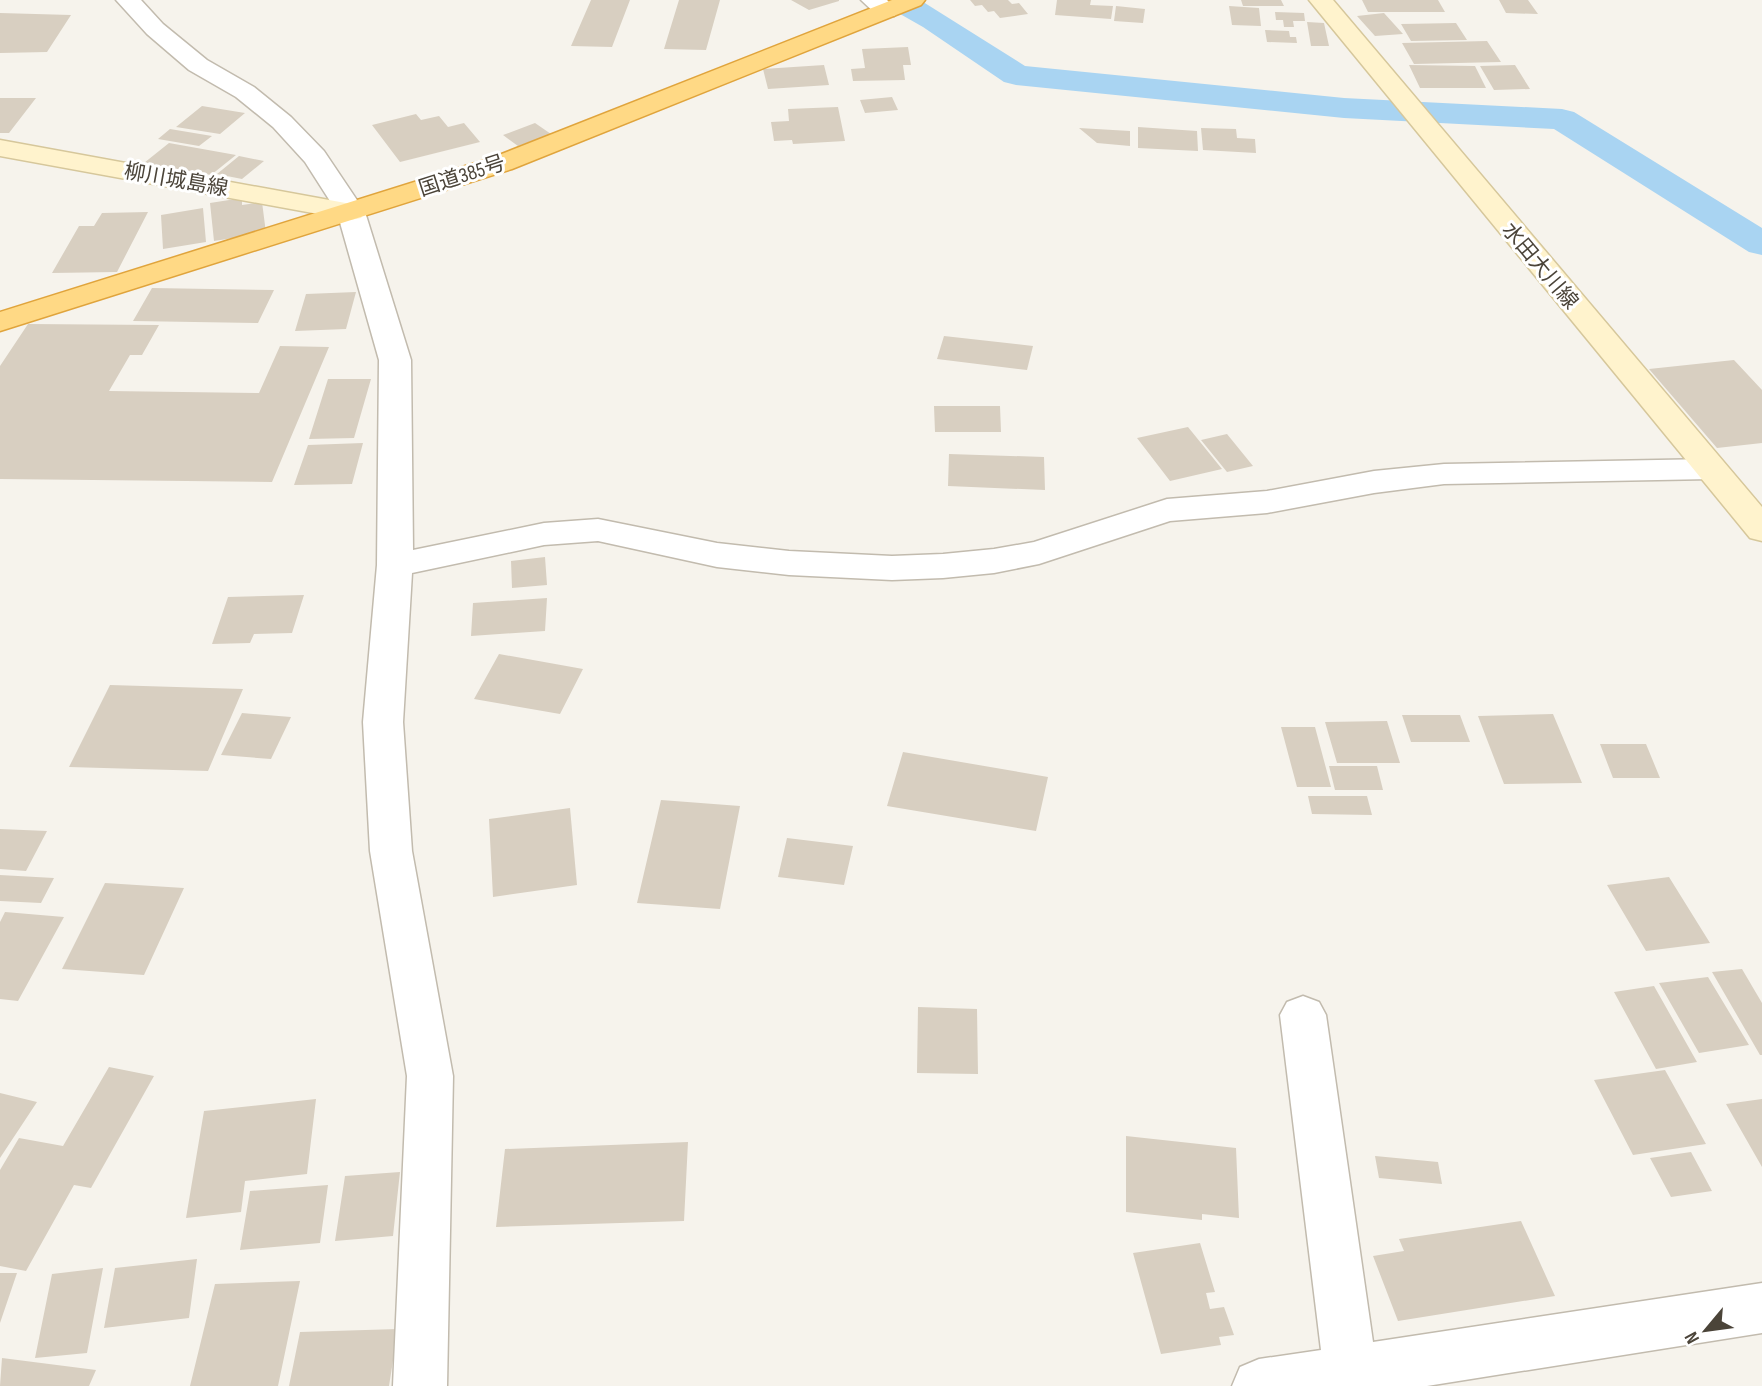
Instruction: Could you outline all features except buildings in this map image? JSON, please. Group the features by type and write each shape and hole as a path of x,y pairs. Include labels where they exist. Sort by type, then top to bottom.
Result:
{"highway":[{"name":"国道385号","path":"0,322 503,163 879,5 913,0"}],"main road":[{"name":"水田大川線","path":"1321,0 1762,530"},
{"name":"柳川城島線","path":"0,148 361,209"}],"street":[{"path":"128,0 155,29 198,65 245,92 282,122 361,209 395,360 395,565 383,722 391,851 430,1076 420,1386"},
{"path":"395,565 544,534 598,530 717,555 789,563 892,568 955,565 1039,552 1167,509 1267,502 1374,482 1444,474 1711,469"},
{"path":"1303,1015 1352,1379"},
{"path":"1259,1386 1352,1379 1762,1308"}],"waterway":[{"path":"897,0 934,20 1016,75 1344,108 1562,119 1762,244"}]}
